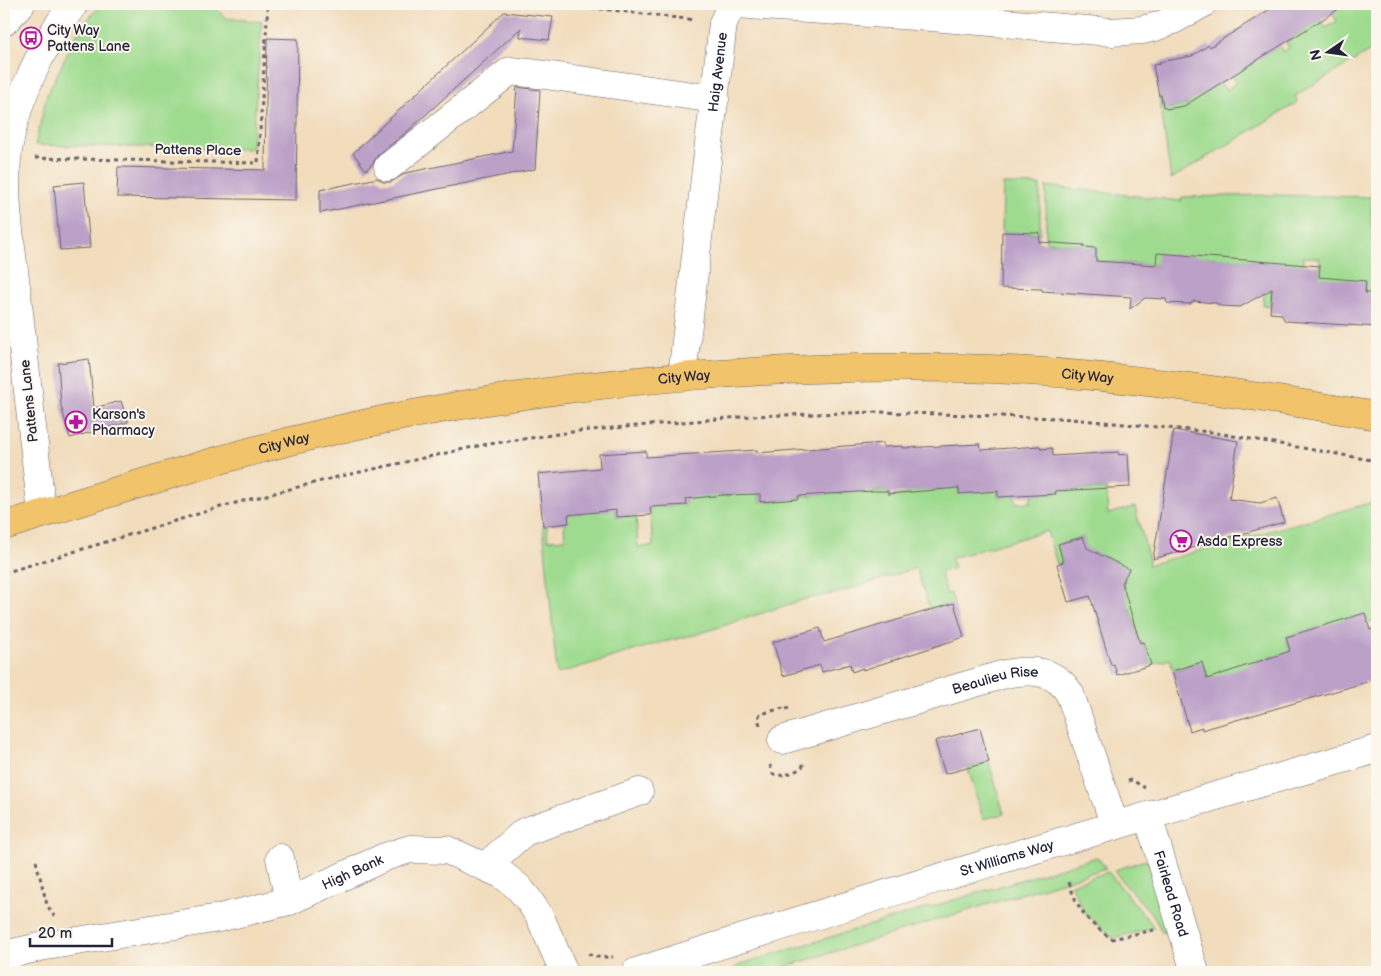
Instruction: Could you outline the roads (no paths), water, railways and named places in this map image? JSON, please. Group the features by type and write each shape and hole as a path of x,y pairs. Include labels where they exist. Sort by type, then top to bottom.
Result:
{"main road":[{"name":"City Way","path":"4,526 181,471 316,434 403,416 520,396 682,376 852,369 960,368 1044,372 1166,384 1278,399 1377,416"}],"street":[{"path":"4,22 21,4"},
{"name":"Pattens Lane","path":"42,514 9,273 7,157 14,120 34,69 54,33 74,4"},
{"name":"Haig Avenue","path":"682,376 723,23 728,11 733,6 739,4 1129,32 1173,20 1202,4"},
{"path":"388,167 510,71 714,99"},
{"name":"Beaulieu Rise","path":"782,740 1005,674 1023,671 1038,672 1057,680 1070,694 1116,826"},
{"name":"St Williams Way","path":"629,964 733,941 1116,826 1150,804 1377,749"},
{"path":"486,866 524,832 639,792"},
{"name":"Fairlead Road","path":"1150,804 1196,972"},
{"name":"High Bank","path":"4,955 62,943 219,918 289,901 385,857 410,849 447,850 503,875 528,898 546,928 564,972"},
{"path":"280,858 289,901"}],"place":[{"name":"City Way Pattens Lane","path":"31,38"},
{"name":"Karson's Pharmacy","path":"76,422"},
{"name":"Asda Express","path":"1181,541"}]}
